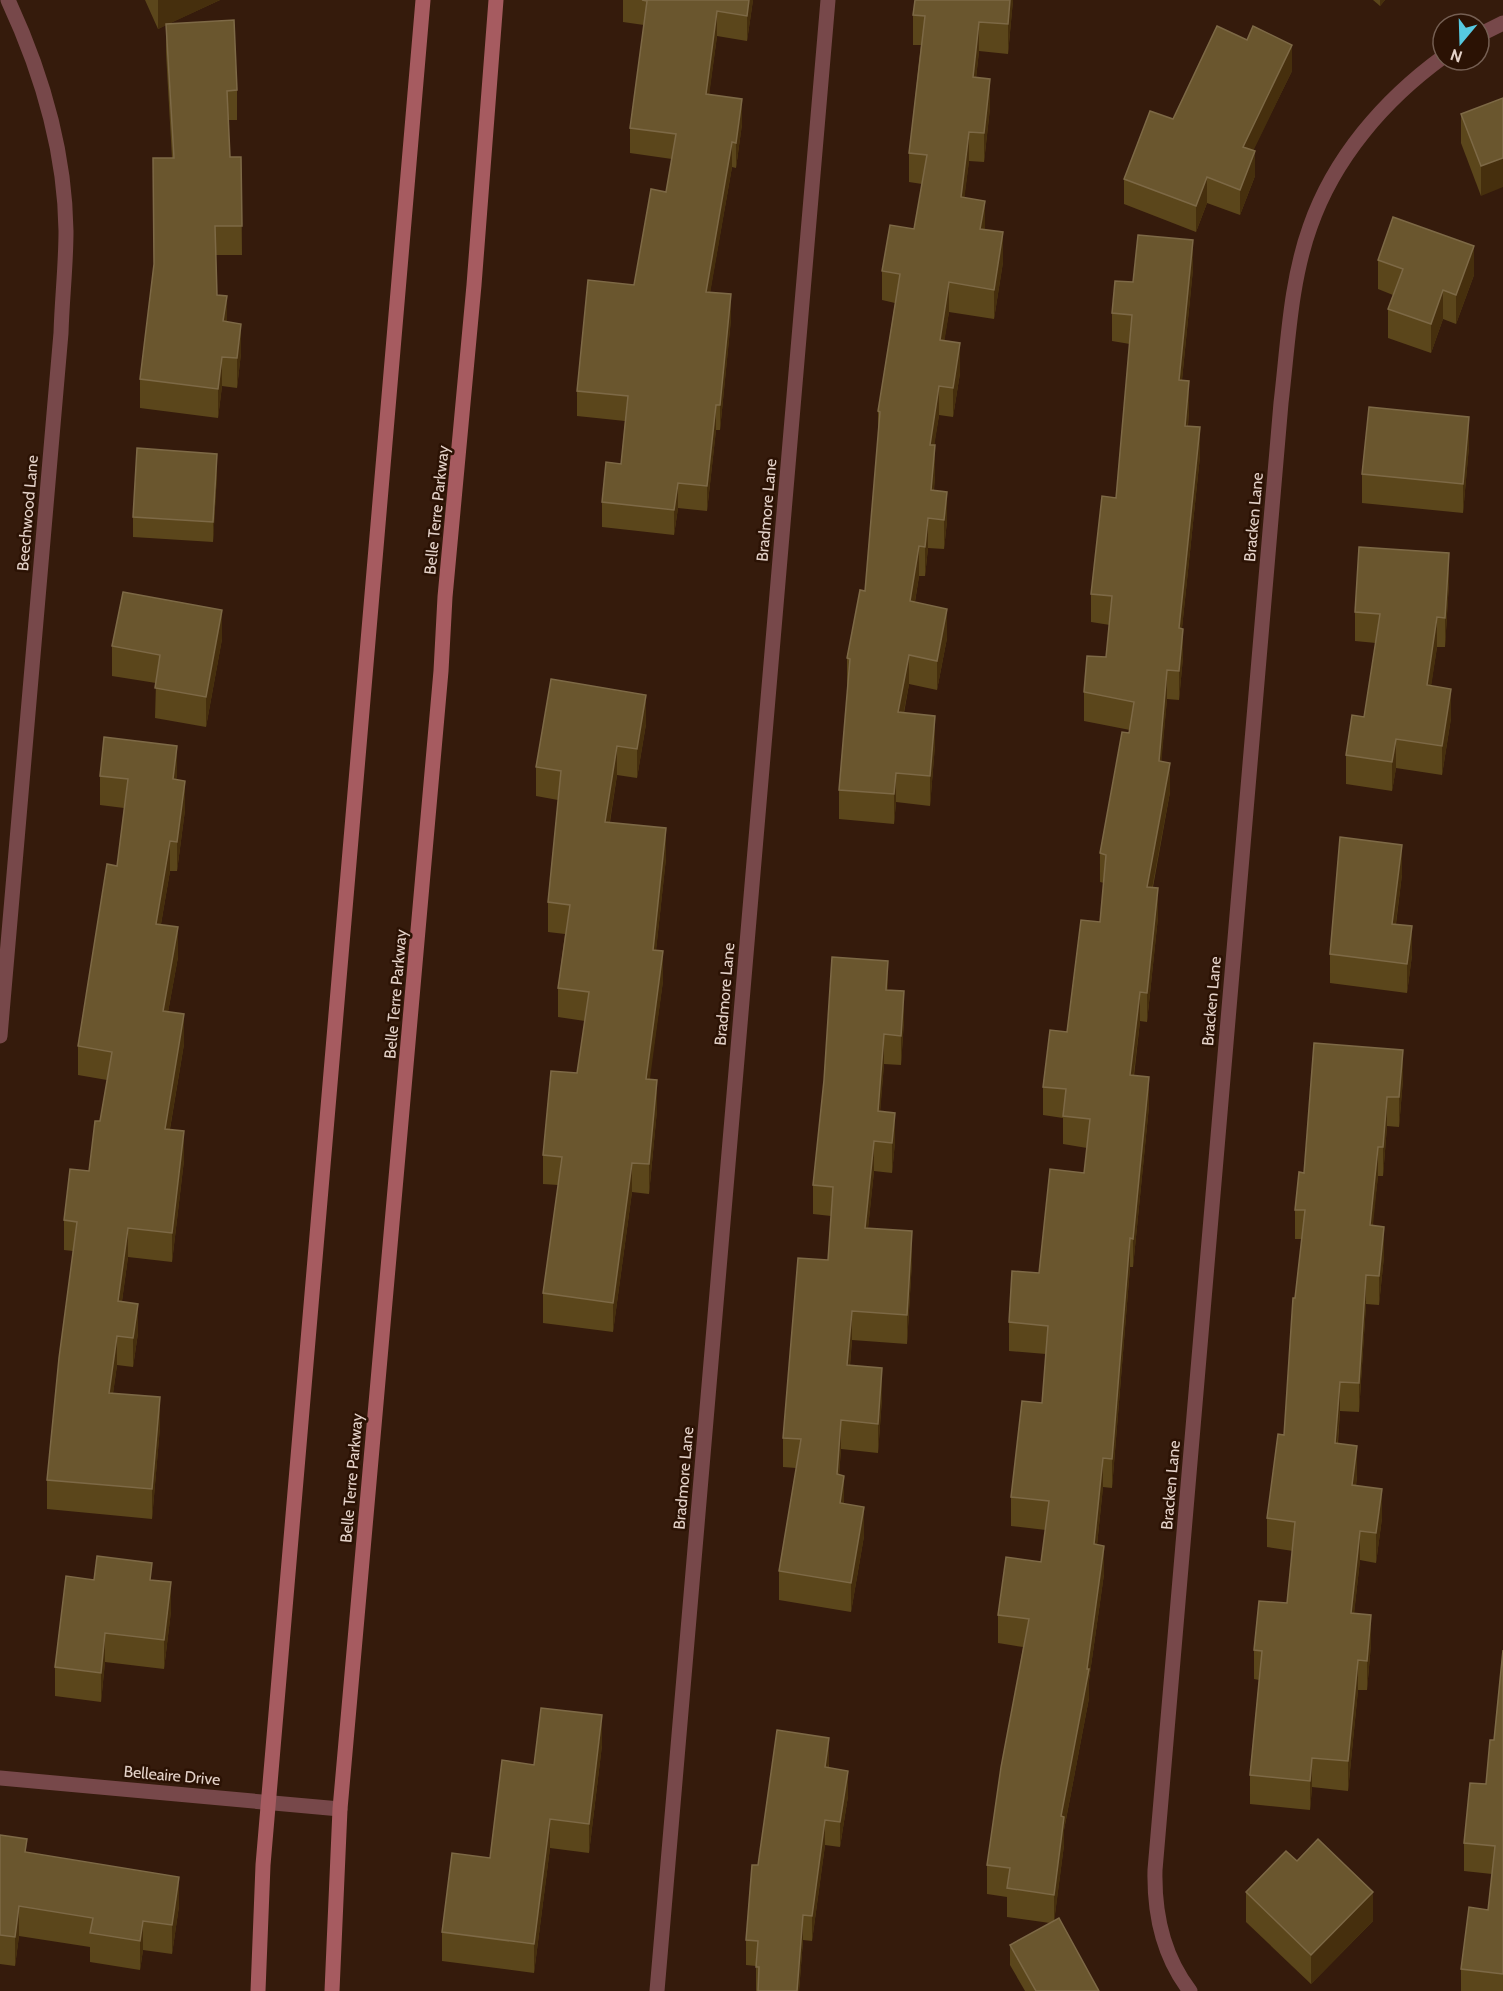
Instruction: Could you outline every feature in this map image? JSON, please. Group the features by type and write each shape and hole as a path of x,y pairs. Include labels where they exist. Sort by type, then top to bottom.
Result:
{"main road":[{"path":"258,1991 263,1865 423,0"},
{"name":"Belle Terre Parkway","path":"332,1991 331,1953 340,1809 441,671 445,597 474,285 496,0"}],"street":[{"name":"Beechwood Lane","path":"0,1036 61,333 66,230 60,165 49,113 34,65 8,0"},
{"name":"Bradmore Lane","path":"657,1991 828,0"},
{"name":"Bracken Lane","path":"1190,1991 1168,1952 1158,1924 1155,1870 1280,415 1293,302 1309,229 1322,196 1360,135 1396,95 1431,67"},
{"name":"Belleaire Drive","path":"0,1778 340,1809"}],"building":[{"path":"642,0 749,0 747,16 717,11 706,94 742,99 736,143 732,142 706,292 731,294 720,405 716,405 707,486 678,483 674,510 602,502 606,462 621,464 628,396 577,391 588,280 634,285 651,189 666,192 676,134 630,128 647,1"},
{"path":"915,0 1010,0 1008,24 979,22 973,77 990,79 984,133 969,132 961,197 985,201 980,229 1003,232 994,290 949,282 940,340 960,343 953,388 939,386 930,445 935,445 931,490 947,492 944,520 928,518 925,547 919,546 910,601 947,609 937,661 909,655 898,712 935,716 930,776 896,773 894,794 839,790 850,659 847,658 860,590 865,591 880,412 878,411 900,274 882,271 890,225 914,229 927,155 909,153 925,16 913,15"},
{"path":"234,20 237,90 227,91 230,157 241,157 242,226 215,226 217,295 227,296 223,321 241,324 237,358 222,357 218,389 140,379 154,264 153,158 174,158 166,24"},
{"path":"1217,26 1247,40 1253,26 1292,45 1243,147 1255,151 1240,190 1207,177 1196,206 1124,179 1150,111 1173,119"},
{"path":"1503,98 1503,158 1481,166 1461,114"},
{"path":"1393,217 1474,246 1456,295 1443,290 1431,324 1388,309 1403,269 1378,260"},
{"path":"1138,235 1193,240 1179,380 1189,381 1185,426 1200,427 1179,628 1183,629 1179,671 1167,670 1159,761 1170,763 1147,887 1158,888 1147,993 1140,992 1130,1075 1149,1077 1133,1239 1130,1238 1112,1459 1103,1458 1094,1544 1104,1546 1087,1669 1089,1669 1061,1816 1064,1817 1054,1895 1007,1888 1010,1868 987,1865 1001,1767 1029,1619 998,1615 1006,1557 1041,1562 1049,1501 1011,1497 1022,1401 1042,1403 1048,1326 1009,1322 1012,1271 1039,1273 1050,1169 1084,1173 1090,1119 1063,1116 1066,1089 1043,1087 1050,1030 1067,1032 1081,920 1100,922 1106,855 1100,853 1122,732 1129,733 1134,702 1084,692 1087,656 1106,657 1112,596 1091,594 1102,496 1116,498 1132,315 1112,313 1115,281 1133,282"},
{"path":"1369,407 1469,417 1463,484 1362,474"},
{"path":"137,448 217,454 213,522 133,517"},
{"path":"1359,547 1449,553 1445,618 1437,617 1427,685 1451,689 1442,746 1396,739 1392,762 1346,755 1352,715 1364,717 1380,614 1355,612"},
{"path":"123,592 222,610 206,697 155,688 160,655 112,646"},
{"path":"551,679 646,695 637,749 617,746 605,822 666,828 653,950 663,951 646,1079 657,1080 649,1164 632,1163 613,1303 543,1293 562,1157 543,1155 551,1071 577,1073 589,992 558,988 570,905 548,902 561,771 536,767"},
{"path":"104,737 177,746 173,779 185,781 177,842 170,841 156,924 178,927 163,1011 184,1014 165,1129 184,1131 172,1233 128,1228 118,1301 138,1304 133,1338 117,1336 109,1393 160,1397 152,1489 47,1480 59,1358 77,1222 64,1220 70,1169 89,1171 95,1121 100,1121 112,1052 78,1046 107,864 117,866 128,779 100,776"},
{"path":"1340,837 1402,845 1392,924 1412,926 1407,964 1330,954"},
{"path":"832,957 888,961 886,990 904,991 901,1036 884,1034 878,1111 895,1113 892,1143 874,1141 865,1228 912,1231 907,1315 852,1311 847,1365 882,1368 878,1424 841,1420 837,1474 844,1476 840,1503 864,1507 851,1583 779,1571 801,1439 783,1438 798,1258 828,1260 833,1187 813,1185 824,1080"},
{"path":"1314,1043 1403,1050 1399,1097 1387,1097 1383,1147 1378,1147 1370,1225 1384,1227 1379,1276 1366,1275 1359,1383 1340,1382 1335,1443 1357,1446 1352,1485 1382,1489 1376,1533 1360,1531 1351,1613 1371,1615 1367,1661 1358,1660 1348,1761 1312,1758 1310,1781 1250,1775 1262,1651 1254,1650 1259,1601 1287,1603 1295,1522 1267,1518 1278,1434 1284,1435 1293,1298 1295,1298 1305,1210 1295,1210 1299,1172 1304,1173"},
{"path":"97,1556 152,1563 150,1580 171,1582 164,1640 105,1633 101,1673 55,1667 66,1576 94,1580"},
{"path":"1503,1650 1503,1974 1461,1969 1469,1907 1488,1910 1495,1846 1464,1843 1470,1783 1486,1784 1490,1740 1494,1740"},
{"path":"541,1708 602,1715 589,1824 550,1819 534,1944 442,1932 452,1853 490,1858 502,1760 534,1765"},
{"path":"777,1730 829,1738 825,1767 848,1771 840,1822 825,1820 812,1916 803,1915 797,1991 758,1991 759,1967 756,1967 758,1941 746,1940 752,1865 758,1865"},
{"path":"0,1835 27,1839 25,1852 179,1877 172,1925 143,1921 140,1941 90,1933 93,1918 19,1906 15,1937 0,1935"},
{"path":"1318,1839 1373,1892 1311,1955 1246,1892 1286,1851 1297,1861"},
{"path":"1059,1918 1099,1991 1036,1991 1010,1945"}]}
